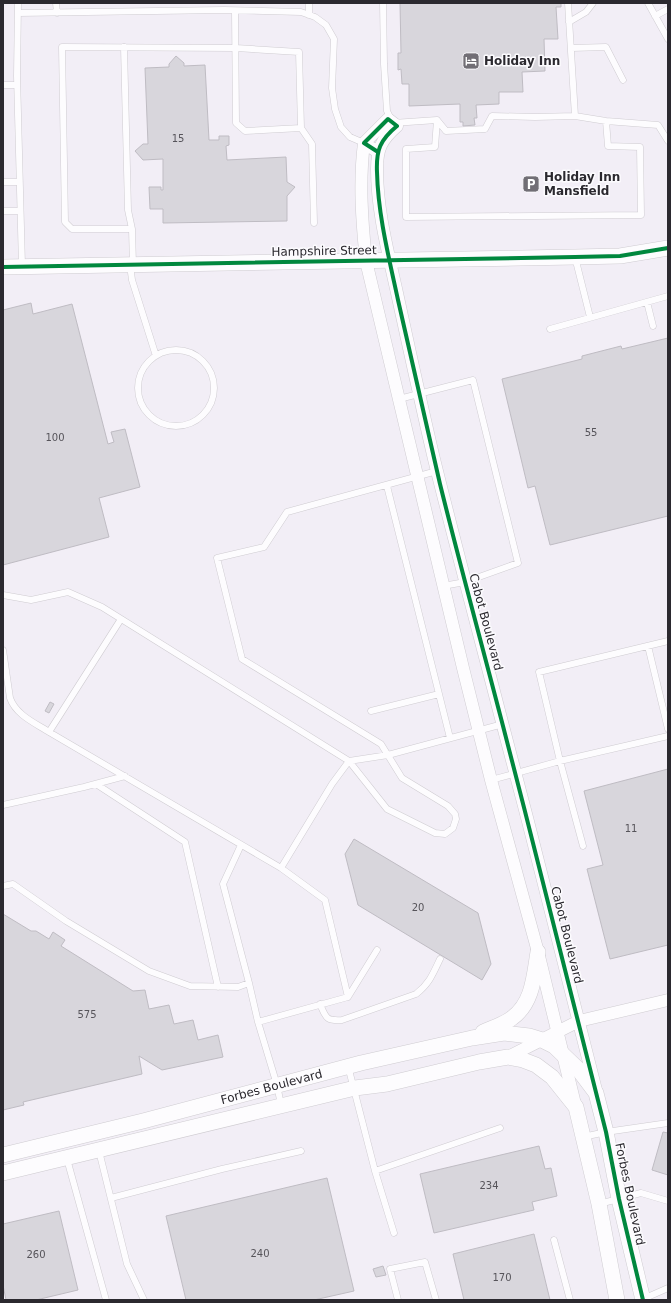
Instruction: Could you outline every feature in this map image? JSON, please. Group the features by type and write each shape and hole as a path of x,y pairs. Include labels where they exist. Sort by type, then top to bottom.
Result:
{"street":[{"path":"393,123 388,119 364,143 361,165 362,230 366,261 478,730 538,952 576,1107"},
{"name":"Cabot Boulevard","path":"393,123 397,126 387,134 378,152 377,170 379,206 389,260 419,393 465,582 503,724 596,1093"},
{"path":"364,143 378,152"},
{"name":"Hampshire Street","path":"3,267 620,256 668,248"},
{"path":"472,1038 512,1019 520,1010 533,986 538,952"},
{"path":"542,1040 579,1022 668,1000"},
{"name":"Forbes Boulevard","path":"3,1173 74,1148 143,1121 348,1066 472,1038 504,1033 529,1036 554,1046 578,1069 596,1093 606,1132 641,1300"},
{"name":"Forbes Boulevard","path":"3,1154 74,1148 98,1149 281,1107 355,1088 387,1084 479,1062 508,1057 542,1040"},
{"name":"Forbes Boulevard","path":"508,1057 524,1060 543,1070 557,1083 576,1107 600,1204 617,1300"}],"lane":[{"path":"18,3 17,85 22,266"},
{"path":"56,3 57,13"},
{"path":"180,3 181,10"},
{"path":"309,3 309,15"},
{"path":"383,3 384,64 387,111 393,123 437,120"},
{"path":"568,3 575,116"},
{"path":"569,22 586,12 593,3"},
{"path":"648,3 668,38"},
{"path":"655,16 668,9"},
{"path":"18,13 181,10 301,12 315,17 326,26 334,39 332,88 335,109 341,127 350,137 364,143"},
{"path":"236,11 236,123 245,131 301,128"},
{"path":"132,229 72,229 65,222 62,47 236,48 299,52 301,128 312,144 314,223"},
{"path":"124,47 128,210 132,229 132,280 156,356"},
{"path":"571,48 606,47 623,80"},
{"path":"3,85 17,85"},
{"path":"437,120 446,131 485,129 492,116 575,116 606,121 658,125 668,142"},
{"path":"437,120 435,147 406,149 406,217 641,215 640,146 608,146 606,121"},
{"path":"3,182 20,182"},
{"path":"3,211 20,211"},
{"path":"575,257 590,317"},
{"path":"550,329 668,296"},
{"path":"647,302 653,326"},
{"path":"174,350 183,351 196,356 207,366 213,384 211,402 203,414 191,423 182,426 163,424 148,414 142,406 138,388 139,378 148,362 156,356 164,352 174,350"},
{"path":"399,399 473,380 518,562 465,582 443,586"},
{"path":"3,595 30,600 68,592 102,607 350,761 387,809 435,834 440,835 450,832 455,824 455,814 452,810 402,778 381,744 242,659 217,558 264,547 288,512 417,478 438,471"},
{"path":"387,486 450,738"},
{"path":"49,732 121,619"},
{"path":"583,846 538,672 668,641"},
{"path":"648,646 668,729"},
{"path":"3,650 10,698 17,711 49,732 281,868 325,900 348,997"},
{"path":"371,711 439,694"},
{"path":"281,868 332,784 350,761 388,755 503,724"},
{"path":"491,780 560,761 668,736"},
{"path":"3,805 125,776"},
{"path":"96,784 185,842 218,987"},
{"path":"241,845 223,884 250,983 258,1022 277,1085 281,1107"},
{"path":"3,886 13,884 66,921 148,971 190,986 238,987 250,983"},
{"path":"258,1022 348,997 377,950"},
{"path":"320,1004 325,1017 332,1020 342,1020 416,994 425,987 440,959"},
{"path":"348,1066 355,1088 375,1171 394,1233"},
{"path":"583,1137 606,1132 668,1124"},
{"path":"375,1171 500,1128"},
{"path":"74,1148 106,1300"},
{"path":"98,1149 127,1264 144,1300"},
{"path":"111,1198 222,1169 301,1151"},
{"path":"600,1204 641,1193 668,1201"},
{"path":"554,1240 570,1300"},
{"path":"398,1300 390,1269 425,1262 436,1300"},
{"path":"641,1300 668,1288"}],"building":[{"name":"Holiday Inn","path":"400,3 561,3 561,7 556,7 558,39 544,39 545,71 522,72 523,92 499,92 499,104 476,105 477,118 474,118 475,125 463,126 463,122 460,122 460,104 409,106 409,84 402,84 401,69 398,70 398,53 401,53"},
{"path":"176,56 184,63 184,66 205,65 209,140 219,140 219,136 229,136 229,145 226,146 227,160 286,157 287,182 295,187 287,196 287,221 163,223 163,209 150,209 149,187 161,187 161,190 163,190 163,159 143,160 135,151 143,144 148,144 145,68 169,67 169,64"},
{"path":"31,303 33,314 72,304 108,444 114,442 111,432 125,429 140,487 99,498 109,537 3,565 3,310"},
{"path":"668,338 668,516 550,545 535,486 528,488 502,379 582,359 582,356 621,346 622,349"},
{"path":"50,702 54,704 49,713 45,711"},
{"path":"668,769 668,945 610,959 587,869 603,865 584,791"},
{"path":"354,839 478,913 491,964 482,980 358,905 345,854"},
{"path":"3,914 31,931 36,931 49,939 53,932 65,940 61,946 133,991 145,990 149,1009 169,1005 174,1024 193,1020 198,1040 218,1035 223,1057 162,1070 139,1056 142,1074 23,1102 24,1105 3,1110"},
{"path":"663,1132 668,1133 668,1175 652,1170"},
{"path":"539,1146 545,1169 551,1168 557,1196 532,1202 534,1210 434,1233 420,1174"},
{"path":"327,1178 354,1291 314,1300 186,1300 166,1216"},
{"path":"59,1211 78,1290 36,1300 6,1300 3,1285 3,1224"},
{"path":"534,1234 550,1300 464,1300 453,1254"},
{"path":"383,1266 386,1275 376,1277 373,1269"}],"cycle path":[{"path":"378,152 364,143 388,119 397,126 383,141 378,151 377,158 379,204 384,236 440,484 606,1132 619,1199 643,1300"},
{"path":"3,267 620,256 668,248"}],"place":[{"name":"Holiday Inn","path":"471,61"},
{"name":"Holiday Inn Mansfield","path":"531,184"}]}
